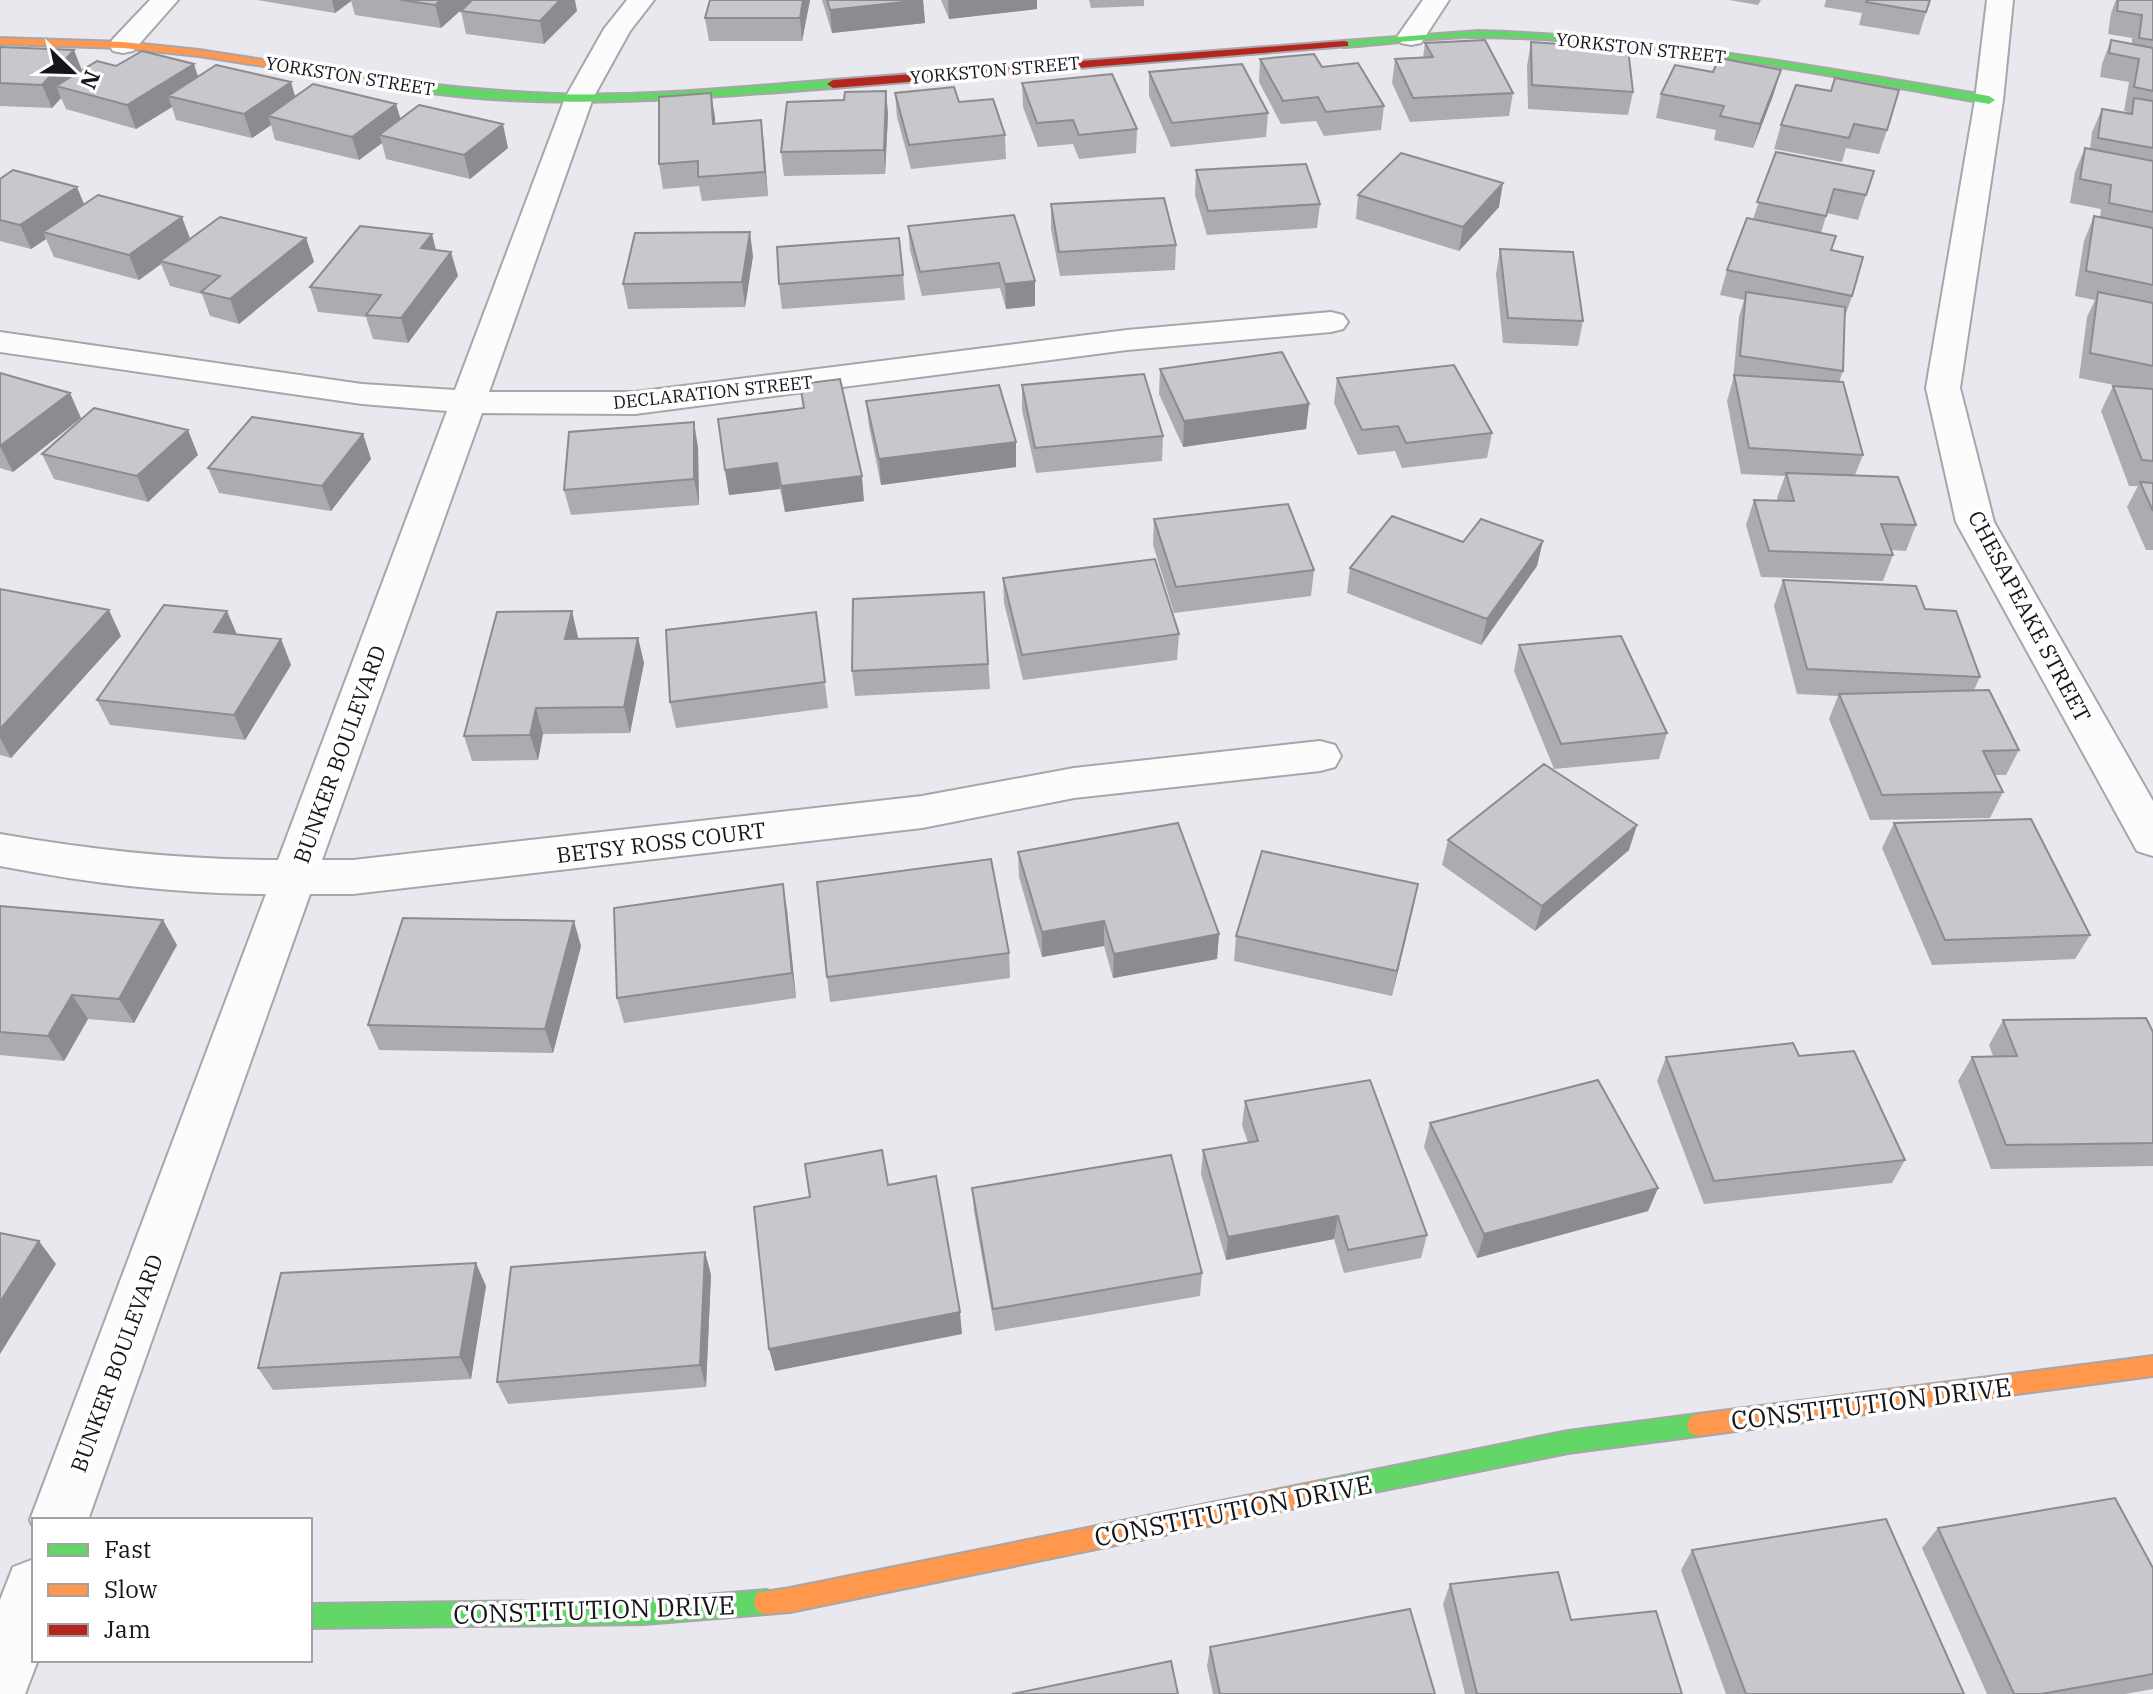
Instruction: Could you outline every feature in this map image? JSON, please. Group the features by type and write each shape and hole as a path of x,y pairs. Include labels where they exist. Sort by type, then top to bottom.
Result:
{"street":[{"path":"123,45 165,0"},
{"name":"BUNKER BOULEVARD","path":"60,1518 579,98 618,29 641,0"},
{"path":"1411,37 1436,0"},
{"name":"CHESAPEAKE STREET","path":"2000,0 1989,100 1943,388 1975,522 2153,840"},
{"name":"YORKSTON STREET","path":"0,41 123,45 199,53 438,90 579,98 710,93 1476,34 1620,42 1741,58 1989,100"},
{"name":"DECLARATION STREET","path":"0,342 362,394 468,402 635,403 1127,340 1331,322"},
{"name":"BETSY ROSS COURT","path":"0,850 65,862 227,877 353,877 922,812 1074,783 1320,756"},
{"name":"CONSTITUTION DRIVE","path":"312,1616 644,1612 790,1600 1568,1442 2153,1366"},
{"path":"0,1680 23,1611"}],"building":[{"path":"401,0 441,0 435,5"},
{"path":"472,0 560,0 540,21 461,11"},
{"path":"710,0 803,0 800,18 705,18"},
{"path":"827,0 922,0 830,10"},
{"path":"1867,0 1930,0 1926,12"},
{"path":"2118,0 2153,0 2153,40 2139,38 2142,15 2117,11"},
{"path":"1485,40 1513,93 1413,98 1395,59 1433,57 1425,43"},
{"path":"2111,40 2153,48 2153,91 2134,87 2139,59 2109,53"},
{"path":"1531,42 1628,49 1633,92 1532,85"},
{"path":"0,47 74,50 42,85 0,83"},
{"path":"142,51 194,64 127,105 56,86 97,61 116,66"},
{"path":"1314,54 1322,67 1358,63 1384,106 1326,112 1318,97 1283,101 1260,59"},
{"path":"1719,58 1781,70 1760,124 1720,116 1724,106 1661,94 1675,65 1713,72"},
{"path":"1242,64 1268,113 1172,123 1149,72"},
{"path":"216,65 291,82 244,114 168,96"},
{"path":"1112,74 1137,129 1079,135 1073,120 1037,123 1022,83"},
{"path":"1835,78 1899,90 1887,130 1854,124 1849,138 1781,125 1796,85 1831,91"},
{"path":"313,84 396,104 352,137 268,116"},
{"path":"954,87 959,102 993,99 1005,135 909,145 895,93"},
{"path":"886,91 884,150 781,152 787,102 844,100 845,92"},
{"path":"711,93 713,124 761,120 765,172 698,177 698,161 659,164 659,97"},
{"path":"2134,98 2153,101 2153,148 2098,138 2102,109 2132,114"},
{"path":"419,105 503,124 464,155 379,135"},
{"path":"2085,148 2153,161 2153,212 2109,203 2111,185 2080,179"},
{"path":"1776,152 1874,171 1866,195 1834,189 1826,216 1757,202"},
{"path":"1401,153 1503,183 1463,227 1358,195"},
{"path":"1306,164 1320,204 1208,211 1196,170"},
{"path":"13,170 77,187 20,225 0,220 0,179"},
{"path":"98,195 182,217 129,255 43,232"},
{"path":"1164,198 1176,245 1059,252 1051,204"},
{"path":"1014,215 1035,281 1005,284 999,263 920,272 908,226"},
{"path":"2094,216 2153,228 2153,285 2086,271"},
{"path":"220,217 306,238 230,299 201,292 220,276 160,261"},
{"path":"1747,218 1836,236 1831,250 1863,257 1852,296 1727,270"},
{"path":"360,226 432,234 421,248 451,252 401,318 366,315 381,295 310,287"},
{"path":"750,232 742,282 623,284 635,233"},
{"path":"899,238 903,275 779,284 777,247"},
{"path":"1500,249 1573,252 1583,321 1508,318"},
{"path":"1746,292 1845,307 1843,371 1740,356"},
{"path":"2098,292 2153,303 2153,366 2090,353"},
{"path":"1282,352 1309,404 1184,421 1160,369"},
{"path":"1454,365 1492,433 1406,443 1398,426 1362,430 1337,378"},
{"path":"0,373 70,393 0,446"},
{"path":"1144,374 1163,436 1035,448 1022,385"},
{"path":"1734,375 1843,382 1863,455 1749,448"},
{"path":"840,379 862,476 781,486 777,463 725,470 718,419 804,408 800,384"},
{"path":"999,385 1016,442 879,459 866,401"},
{"path":"2113,386 2153,389 2153,461 2142,460"},
{"path":"94,408 188,430 137,476 42,454"},
{"path":"252,417 363,434 322,486 208,468"},
{"path":"694,422 694,479 564,490 569,432"},
{"path":"1786,473 1898,477 1916,525 1881,524 1893,555 1769,551 1754,500 1794,501"},
{"path":"2140,482 2153,483 2153,511"},
{"path":"1288,504 1314,570 1176,587 1154,519"},
{"path":"1392,516 1463,542 1481,519 1543,541 1487,619 1350,568"},
{"path":"1155,559 1179,634 1022,655 1003,578"},
{"path":"1783,580 1916,586 1925,609 1956,611 1980,677 1807,669"},
{"path":"0,589 109,610 0,729"},
{"path":"984,592 988,664 852,671 853,599"},
{"path":"164,605 227,611 214,632 281,639 234,715 97,700"},
{"path":"572,611 565,639 638,638 624,707 536,708 530,735 464,736 497,612"},
{"path":"816,612 825,682 670,702 666,630"},
{"path":"1621,636 1667,733 1561,744 1519,645"},
{"path":"1989,690 2019,750 1983,751 2003,792 1882,795 1839,694"},
{"path":"1544,764 1637,825 1542,906 1448,840"},
{"path":"2031,819 2090,935 1945,940 1894,823"},
{"path":"1178,823 1219,934 1114,954 1104,921 1042,932 1018,852"},
{"path":"1262,851 1418,884 1397,971 1236,936"},
{"path":"991,859 1009,953 827,977 817,882"},
{"path":"783,884 792,973 617,998 614,908"},
{"path":"0,906 163,920 119,999 72,995 48,1036 0,1032"},
{"path":"403,918 574,921 545,1029 368,1025"},
{"path":"2146,1018 2153,1032 2153,1143 2006,1145 1972,1057 2017,1056 2003,1020"},
{"path":"1793,1043 1799,1056 1854,1051 1905,1160 1714,1181 1666,1057"},
{"path":"1370,1080 1427,1235 1348,1250 1338,1216 1228,1237 1203,1150 1258,1141 1245,1101"},
{"path":"1598,1080 1658,1188 1484,1234 1430,1123"},
{"path":"882,1150 888,1185 936,1176 960,1312 769,1349 754,1207 810,1197 805,1164"},
{"path":"1171,1155 1202,1273 993,1309 972,1188"},
{"path":"0,1233 39,1241 0,1302"},
{"path":"705,1252 700,1365 497,1382 511,1267"},
{"path":"476,1263 460,1357 258,1368 281,1273"},
{"path":"2115,1498 2153,1568 2153,1674 2041,1694 2014,1694 1938,1528"},
{"path":"1886,1519 1964,1694 1746,1694 1692,1550"},
{"path":"1558,1572 1571,1620 1656,1611 1682,1694 1477,1694 1450,1584"},
{"path":"1410,1609 1435,1694 1220,1694 1210,1647"},
{"path":"1171,1661 1178,1694 1012,1694"}],"traffic: fast":[{"path":"1344,44 1478,34 1607,41 1735,56 1989,100"},
{"path":"372,80 476,93 581,98 833,84"},
{"path":"1320,1492 1568,1442 1698,1425"},
{"path":"312,1616 644,1612 766,1602"}],"traffic: slow":[{"path":"0,41 123,45 199,53 372,80"},
{"path":"1698,1425 2153,1366"},
{"path":"766,1602 790,1600 1320,1492"}],"traffic: jam":[{"path":"833,84 1344,44"}]}
